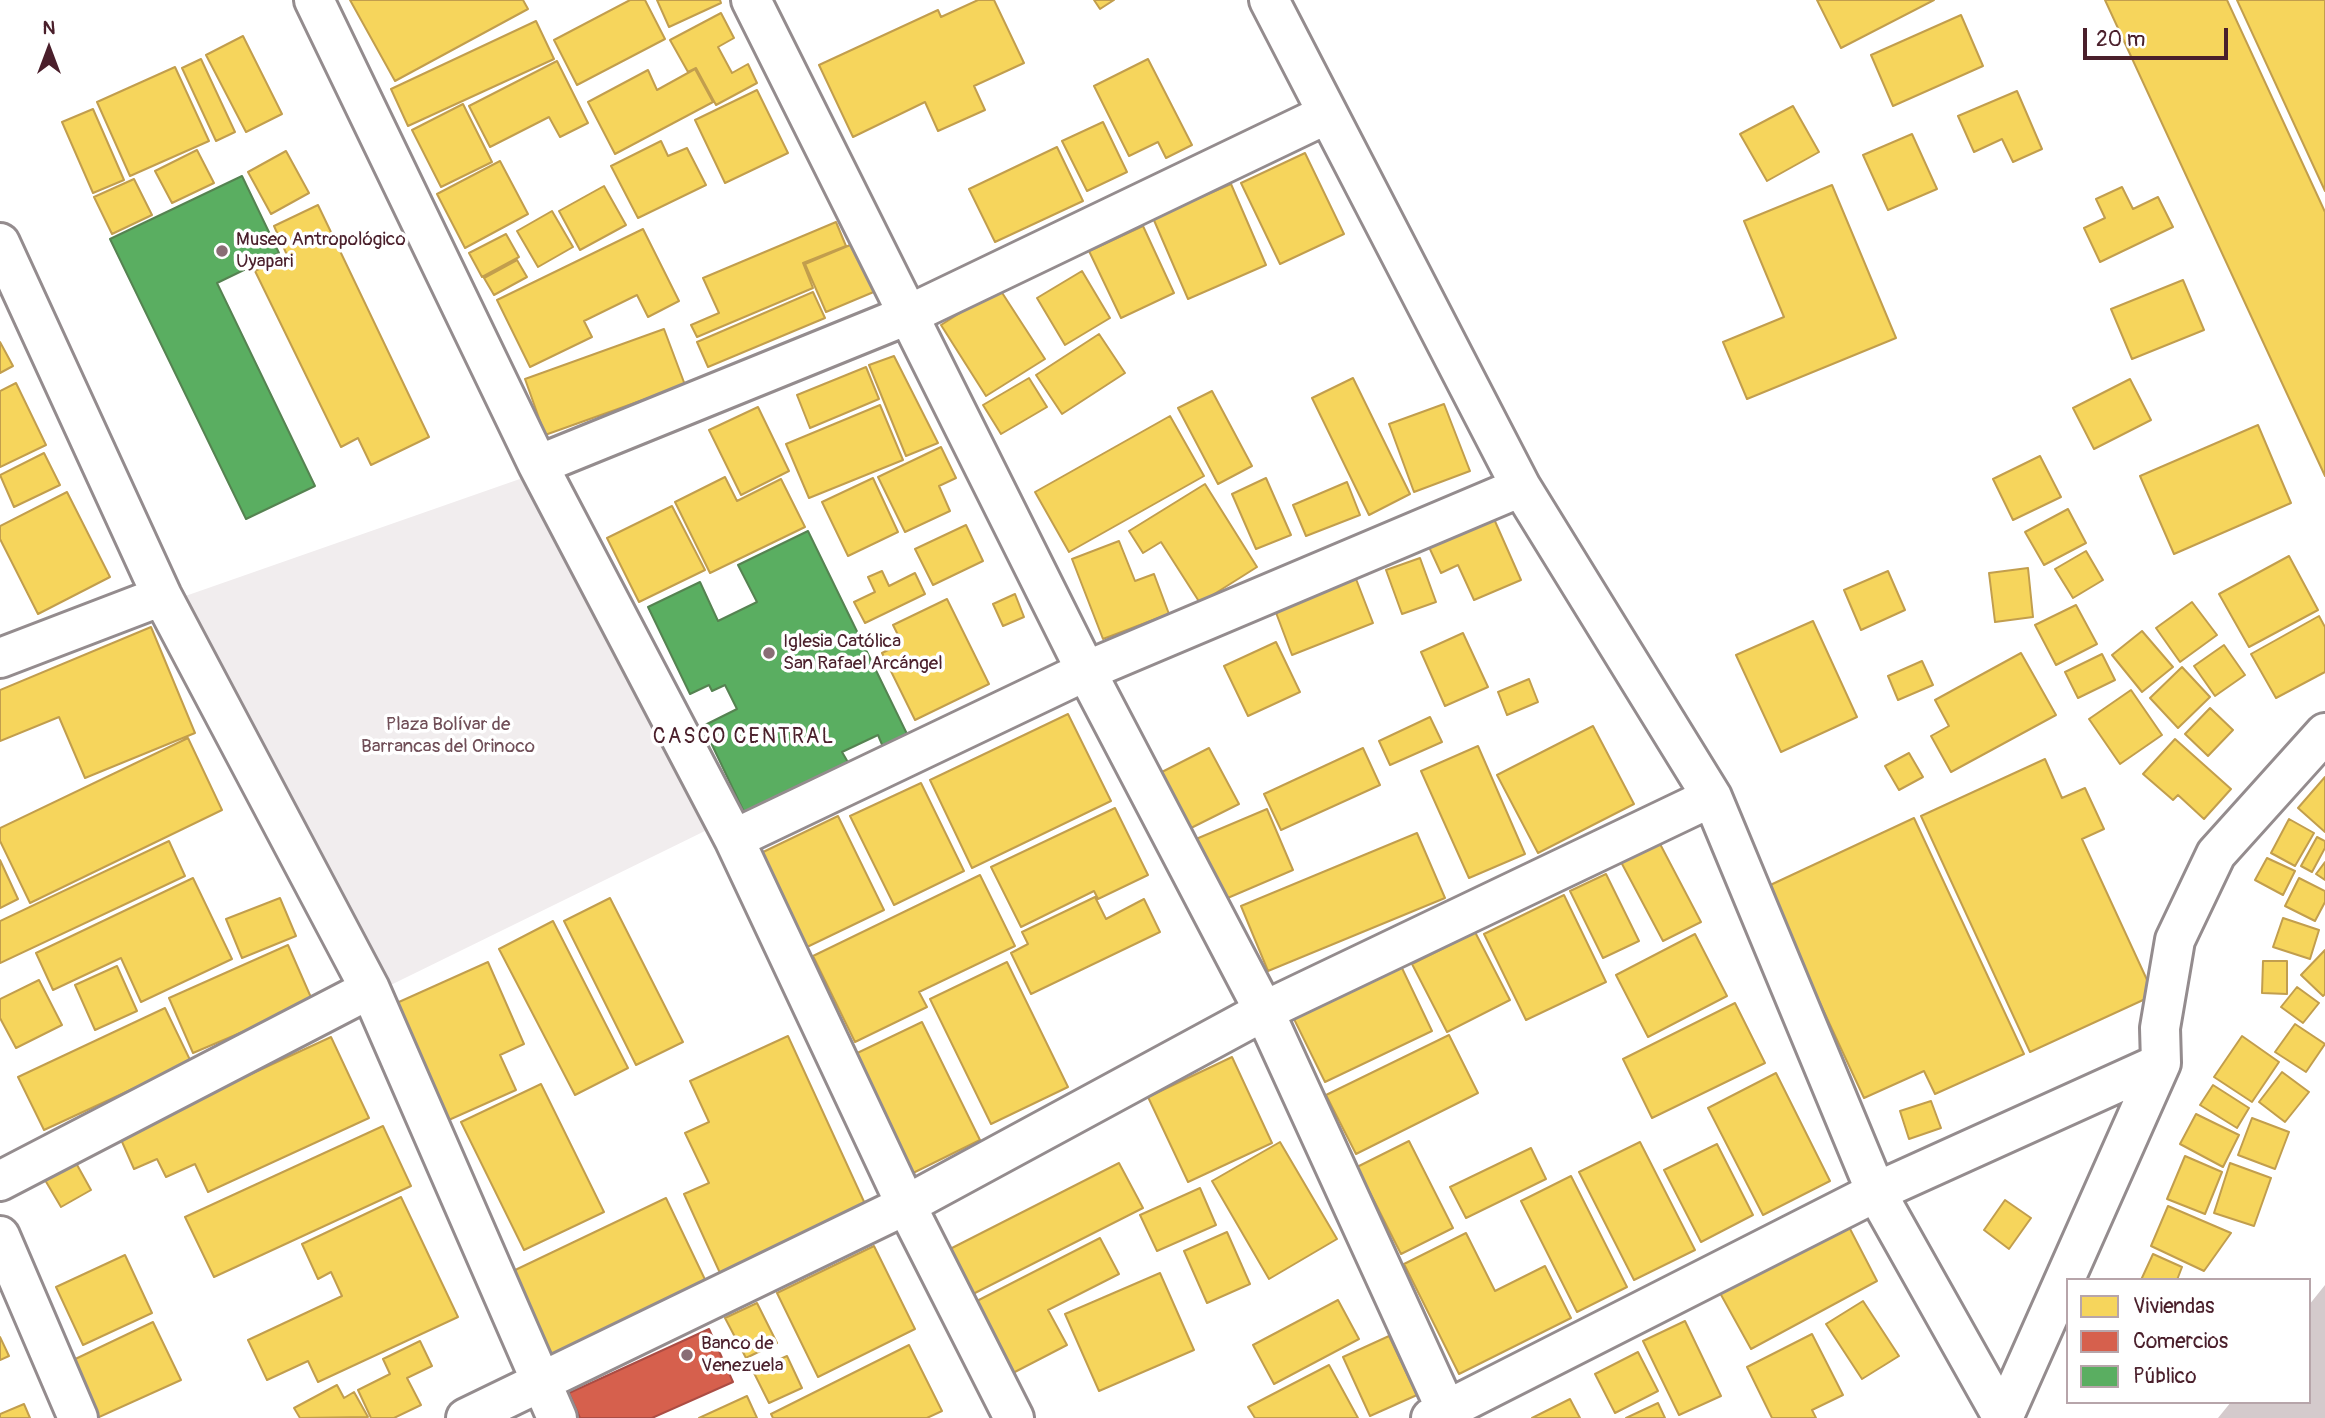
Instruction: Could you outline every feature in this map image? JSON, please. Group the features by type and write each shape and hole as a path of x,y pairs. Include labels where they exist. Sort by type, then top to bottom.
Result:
{"street":[{"path":"314,0 538,465 734,839 906,1205 1014,1418"},
{"path":"751,0 1086,671 1264,1011 1443,1416 1877,1192 2161,1063"},
{"path":"1269,0 1521,487 1712,797 1877,1192 2003,1418"},
{"path":"538,465 910,314 1327,114"},
{"path":"0,243 162,596 370,989 557,1418"},
{"path":"734,839 1086,671 1521,487"},
{"path":"0,658 162,596"},
{"path":"2003,1418 2161,1063 2160,1028 2175,940 2216,853 2325,733"},
{"path":"466,1418 906,1205 1264,1011 1712,797"},
{"path":"0,1181 370,989"},
{"path":"0,1236 78,1418"}],"shaded area":[{"name":"Plaza Bolívar de Barrancas del Orinoco","path":"537,473 709,829 354,1003 174,600"},
{"path":"2325,1285 2325,1418 2218,1418 2229,1404 2311,1404 2311,1302"}],"building: Viviendas":[{"path":"350,0 523,0 528,9 395,81"},
{"path":"630,0 645,0 665,39 577,85 554,40"},
{"path":"657,0 720,0 721,3 669,27"},
{"path":"978,0 994,0 1024,63 974,86 985,110 938,131 925,102 853,137 819,65 938,10 941,17"},
{"path":"1094,0 1114,0 1100,9"},
{"path":"1817,0 1934,0 1841,48"},
{"path":"2105,0 2227,0 2325,212 2325,476"},
{"path":"2237,0 2325,0 2325,191"},
{"path":"721,13 734,38 718,47 732,73 748,64 757,83 716,105 696,68 688,72 670,40"},
{"path":"1961,15 1983,66 1893,106 1871,55"},
{"path":"536,21 554,59 408,126 391,89"},
{"path":"243,36 282,114 246,132 206,55"},
{"path":"201,59 235,132 216,141 182,68"},
{"path":"1148,59 1192,145 1166,158 1158,142 1129,156 1094,86"},
{"path":"557,61 588,123 560,137 549,117 490,147 469,106"},
{"path":"175,67 209,141 130,176 97,102"},
{"path":"695,69 713,102 615,154 588,102 648,70 657,90"},
{"path":"757,90 788,153 725,183 695,120"},
{"path":"2017,91 2042,149 2013,162 2002,139 1974,152 1958,116"},
{"path":"463,104 492,162 441,187 412,130"},
{"path":"1793,106 1819,152 1767,181 1740,134"},
{"path":"93,109 124,180 93,193 62,122"},
{"path":"1103,122 1127,172 1087,191 1062,141"},
{"path":"1912,134 1937,189 1888,210 1863,155"},
{"path":"661,141 668,156 687,148 706,185 638,218 611,166"},
{"path":"1057,147 1083,201 995,242 969,189"},
{"path":"197,150 214,183 172,203 155,171"},
{"path":"286,151 309,193 271,214 248,172"},
{"path":"1305,153 1344,234 1280,264 1241,183"},
{"path":"500,161 528,214 465,248 437,194"},
{"path":"134,179 152,215 112,234 94,197"},
{"path":"1231,184 1266,265 1188,299 1153,218"},
{"path":"1832,185 1896,338 1747,399 1723,342 1784,317 1744,221"},
{"path":"604,186 626,225 580,250 559,211"},
{"path":"2122,187 2133,209 2158,197 2173,227 2100,262 2084,228 2105,218 2096,199"},
{"path":"318,205 429,437 371,465 358,438 341,447 255,271 287,255 274,226"},
{"path":"552,211 573,247 538,267 517,231"},
{"path":"836,222 846,246 803,263 813,288 697,337 691,325 719,313 703,278"},
{"path":"1143,226 1174,293 1121,318 1089,251"},
{"path":"643,229 679,301 648,317 637,295 584,321 592,337 530,367 497,300"},
{"path":"506,234 519,257 482,277 469,253"},
{"path":"855,243 876,291 826,312 805,264"},
{"path":"517,260 527,277 494,295 484,278"},
{"path":"1082,271 1110,318 1065,345 1037,298"},
{"path":"2183,280 2204,330 2132,359 2111,309"},
{"path":"999,288 1045,359 986,396 941,325"},
{"path":"813,292 825,318 708,367 697,342"},
{"path":"664,329 685,385 545,435 525,379"},
{"path":"1099,334 1125,373 1062,414 1036,375"},
{"path":"0,342 13,366 0,373"},
{"path":"894,356 938,443 906,456 869,365"},
{"path":"866,367 879,399 810,428 797,395"},
{"path":"1029,378 1047,407 1001,434 983,405"},
{"path":"1353,378 1410,494 1369,515 1312,398"},
{"path":"2130,379 2151,420 2094,449 2073,408"},
{"path":"16,383 46,445 0,467 0,391"},
{"path":"1212,391 1252,466 1218,484 1178,408"},
{"path":"1444,404 1470,471 1414,492 1389,424"},
{"path":"880,405 903,460 809,498 786,444"},
{"path":"758,407 789,471 741,495 709,430"},
{"path":"1170,416 1204,476 1069,552 1035,492"},
{"path":"2258,425 2291,503 2174,554 2140,476"},
{"path":"941,447 956,478 939,486 950,511 905,532 878,477"},
{"path":"44,453 60,485 14,507 0,475"},
{"path":"2040,456 2061,497 2013,520 1993,479"},
{"path":"725,477 737,501 781,479 805,527 710,573 675,502"},
{"path":"873,478 898,532 848,556 822,502"},
{"path":"1266,478 1291,535 1256,549 1232,494"},
{"path":"1347,482 1360,515 1306,536 1293,505"},
{"path":"1205,484 1257,567 1200,603 1161,542 1143,553 1129,531"},
{"path":"67,492 110,577 38,614 0,539 0,526"},
{"path":"672,506 705,570 639,602 607,538"},
{"path":"2068,509 2086,543 2044,565 2025,532"},
{"path":"1494,519 1521,580 1474,600 1458,565 1441,573 1429,547"},
{"path":"966,525 983,561 933,585 915,549"},
{"path":"1119,541 1135,581 1154,574 1169,614 1103,639 1072,559"},
{"path":"2086,551 2103,580 2073,598 2055,569"},
{"path":"2289,556 2318,610 2249,647 2219,594"},
{"path":"1420,558 1436,602 1402,614 1386,570"},
{"path":"2028,568 2033,617 1995,622 1989,573"},
{"path":"882,571 889,586 915,573 925,594 865,623 854,602 875,592 868,577"},
{"path":"1888,571 1905,610 1861,630 1844,590"},
{"path":"1356,579 1373,623 1292,655 1275,610"},
{"path":"1015,594 1024,617 1003,626 993,604"},
{"path":"947,599 989,684 915,720 882,653 902,643 893,625"},
{"path":"2192,602 2217,635 2180,662 2156,628"},
{"path":"2076,605 2097,644 2056,665 2035,625"},
{"path":"2319,616 2325,627 2325,672 2276,698 2251,654"},
{"path":"1813,621 1857,717 1781,752 1736,655"},
{"path":"151,627 195,733 85,778 59,717 0,741 0,690"},
{"path":"2142,631 2173,667 2142,692 2112,655"},
{"path":"1463,633 1488,687 1445,706 1421,652"},
{"path":"1276,642 1300,692 1248,716 1224,666"},
{"path":"2224,645 2245,675 2215,696 2194,666"},
{"path":"2021,653 2056,715 1951,772 1931,736 1949,726 1935,700"},
{"path":"2102,654 2115,680 2078,698 2065,672"},
{"path":"1922,661 1933,685 1898,700 1888,676"},
{"path":"2182,667 2210,697 2178,728 2150,698"},
{"path":"1529,679 1538,702 1507,715 1498,692"},
{"path":"2131,690 2162,735 2120,764 2089,719"},
{"path":"2210,708 2233,730 2208,756 2185,734"},
{"path":"1068,714 1111,801 972,868 930,780"},
{"path":"1430,717 1442,742 1390,765 1379,741"},
{"path":"1593,726 1634,804 1538,853 1497,775"},
{"path":"188,738 222,810 30,903 0,841 0,828"},
{"path":"2175,739 2231,789 2204,819 2178,795 2173,800 2143,774"},
{"path":"1478,746 1525,854 1469,878 1421,771"},
{"path":"1209,748 1239,804 1185,831 1156,775"},
{"path":"1363,748 1380,785 1281,830 1264,794"},
{"path":"1909,753 1923,777 1899,790 1885,766"},
{"path":"2045,759 2062,798 2085,788 2104,829 2082,839 2154,995 2030,1052 1921,816"},
{"path":"2325,777 2325,832 2298,808"},
{"path":"921,783 964,871 894,905 850,816"},
{"path":"1115,808 1148,875 1098,899 1094,891 1021,927 991,867"},
{"path":"1267,809 1293,870 1216,903 1189,842"},
{"path":"838,816 884,910 807,947 761,853"},
{"path":"1914,818 2024,1054 1935,1094 1924,1071 1864,1098 1766,887"},
{"path":"2289,819 2314,833 2295,866 2271,853"},
{"path":"1417,833 1445,898 1268,971 1241,906"},
{"path":"2317,837 2325,841 2325,848 2312,872 2301,866"},
{"path":"169,841 185,876 0,963 0,921"},
{"path":"1659,842 1701,922 1663,941 1621,862"},
{"path":"2267,858 2295,871 2283,895 2255,880"},
{"path":"0,860 18,899 0,908"},
{"path":"2325,862 2325,880 2316,874"},
{"path":"1606,874 1639,941 1603,958 1570,891"},
{"path":"980,875 1015,946 919,992 927,1007 855,1042 813,956"},
{"path":"193,878 232,959 141,1002 121,958 53,990 36,953"},
{"path":"2299,878 2325,891 2325,902 2315,921 2285,906"},
{"path":"1564,895 1606,982 1526,1020 1484,934"},
{"path":"1095,897 1106,919 1144,899 1160,932 1031,994 1011,953 1028,944 1022,932"},
{"path":"280,898 296,936 242,958 226,919"},
{"path":"610,898 683,1042 636,1065 564,921"},
{"path":"2283,918 2319,930 2310,959 2273,947"},
{"path":"553,921 628,1068 575,1095 499,949"},
{"path":"1475,932 1510,1000 1447,1032 1412,964"},
{"path":"1695,934 1727,996 1648,1037 1616,975"},
{"path":"288,945 313,1002 193,1053 169,998"},
{"path":"2325,950 2325,994 2323,996 2301,975"},
{"path":"2263,961 2287,961 2287,994 2262,993"},
{"path":"488,962 524,1044 500,1055 516,1090 442,1123 390,1006"},
{"path":"1007,962 1068,1087 991,1124 930,999"},
{"path":"117,966 137,1011 95,1030 75,985"},
{"path":"1401,966 1432,1031 1325,1082 1293,1017"},
{"path":"39,980 62,1025 16,1048 0,1018 0,999"},
{"path":"2297,987 2319,1003 2303,1023 2281,1007"},
{"path":"1735,1003 1765,1063 1652,1118 1623,1059"},
{"path":"165,1008 191,1062 44,1130 18,1077"},
{"path":"922,1022 980,1140 909,1175 851,1056"},
{"path":"2295,1024 2325,1044 2306,1072 2275,1052"},
{"path":"1449,1035 1478,1093 1356,1154 1326,1095"},
{"path":"788,1036 866,1206 720,1273 684,1194 709,1183 685,1133 709,1122 690,1081"},
{"path":"2242,1036 2279,1062 2252,1102 2214,1077"},
{"path":"331,1037 369,1118 208,1192 195,1164 166,1177 157,1159 134,1169 119,1135"},
{"path":"1232,1057 1272,1143 1188,1182 1148,1097"},
{"path":"2282,1072 2309,1092 2285,1122 2259,1102"},
{"path":"1776,1073 1830,1181 1763,1215 1708,1108"},
{"path":"541,1084 604,1212 524,1250 461,1122"},
{"path":"2213,1085 2249,1108 2237,1128 2200,1105"},
{"path":"1931,1101 1941,1128 1909,1139 1900,1111"},
{"path":"2196,1114 2239,1135 2223,1167 2180,1144"},
{"path":"2252,1118 2289,1132 2275,1169 2238,1155"},
{"path":"383,1126 411,1186 214,1277 185,1217"},
{"path":"1409,1141 1453,1228 1401,1254 1357,1167"},
{"path":"1280,1142 1337,1239 1269,1279 1212,1181"},
{"path":"1640,1142 1695,1250 1634,1280 1579,1172"},
{"path":"1717,1144 1753,1215 1701,1242 1664,1170"},
{"path":"1531,1148 1546,1179 1466,1218 1450,1187"},
{"path":"2185,1156 2222,1172 2205,1214 2167,1199"},
{"path":"76,1163 91,1190 61,1207 45,1180"},
{"path":"1119,1163 1143,1208 973,1294 950,1249"},
{"path":"2230,1163 2271,1178 2254,1226 2214,1213"},
{"path":"1571,1176 1627,1287 1577,1312 1521,1201"},
{"path":"1200,1188 1216,1225 1157,1251 1140,1215"},
{"path":"401,1197 458,1317 318,1382 308,1361 267,1380 248,1340 342,1296 331,1272 318,1279 302,1244"},
{"path":"666,1198 710,1290 556,1364 511,1272"},
{"path":"2005,1200 2031,1218 2009,1249 1984,1230"},
{"path":"2168,1206 2231,1233 2204,1271 2151,1246"},
{"path":"1848,1225 1877,1281 1751,1349 1720,1293"},
{"path":"1227,1232 1250,1284 1207,1303 1184,1251"},
{"path":"1466,1233 1495,1291 1545,1266 1571,1318 1459,1374 1404,1264"},
{"path":"1100,1238 1119,1274 1048,1310 1067,1345 1009,1375 971,1304"},
{"path":"874,1246 915,1329 818,1377 777,1293"},
{"path":"2153,1254 2182,1267 2178,1278 2142,1278"},
{"path":"125,1255 152,1313 83,1345 56,1287"},
{"path":"1160,1273 1194,1350 1099,1391 1065,1314"},
{"path":"1338,1300 1359,1339 1274,1384 1253,1345"},
{"path":"1863,1301 1899,1356 1862,1379 1826,1324"},
{"path":"757,1303 777,1343 746,1358 725,1318"},
{"path":"1685,1321 1721,1396 1679,1415 1643,1341"},
{"path":"153,1322 181,1380 97,1418 69,1362"},
{"path":"1812,1334 1843,1395 1812,1410 1816,1418 1772,1418 1747,1367"},
{"path":"1389,1336 1417,1395 1370,1416 1343,1357"},
{"path":"0,1337 9,1356 0,1360"},
{"path":"420,1341 432,1366 407,1378 421,1405 394,1418 371,1418 358,1390 390,1374 383,1359"},
{"path":"909,1345 942,1411 927,1418 773,1418 771,1414"},
{"path":"1638,1352 1658,1391 1615,1413 1595,1374"},
{"path":"787,1356 802,1388 769,1403 753,1371"},
{"path":"1329,1365 1358,1418 1255,1418 1248,1407"},
{"path":"337,1385 344,1398 354,1392 368,1417 300,1418 294,1408"},
{"path":"747,1396 757,1418 699,1418"},
{"path":"1570,1399 1580,1418 1532,1418"},
{"path":"1658,1403 1665,1418 1626,1418"},
{"path":"24,1404 30,1418 0,1418 0,1414"}],"building: Comercios":[{"name":"Banco de Venezuela","path":"709,1329 733,1382 652,1418 580,1418 569,1393"}],"building: Público":[{"path":"242,176 279,253 217,283 315,486 246,519 110,239"},
{"name":"Iglesia Católica San Rafael Arcángel","path":"808,531 908,736 883,747 878,735 842,752 849,764 745,814 703,726 737,709 725,685 712,691 709,685 690,694 648,607 700,582 718,621 757,602 738,565"}],"place":[{"name":"Museo Antropológico Uyapari","path":"222,251"},
{"name":"Iglesia Católica San Rafael Arcángel","path":"769,653"},
{"name":"Banco de Venezuela","path":"687,1355"}],"district":[{"name":"CASCO CENTRAL","path":"744,738"}]}
